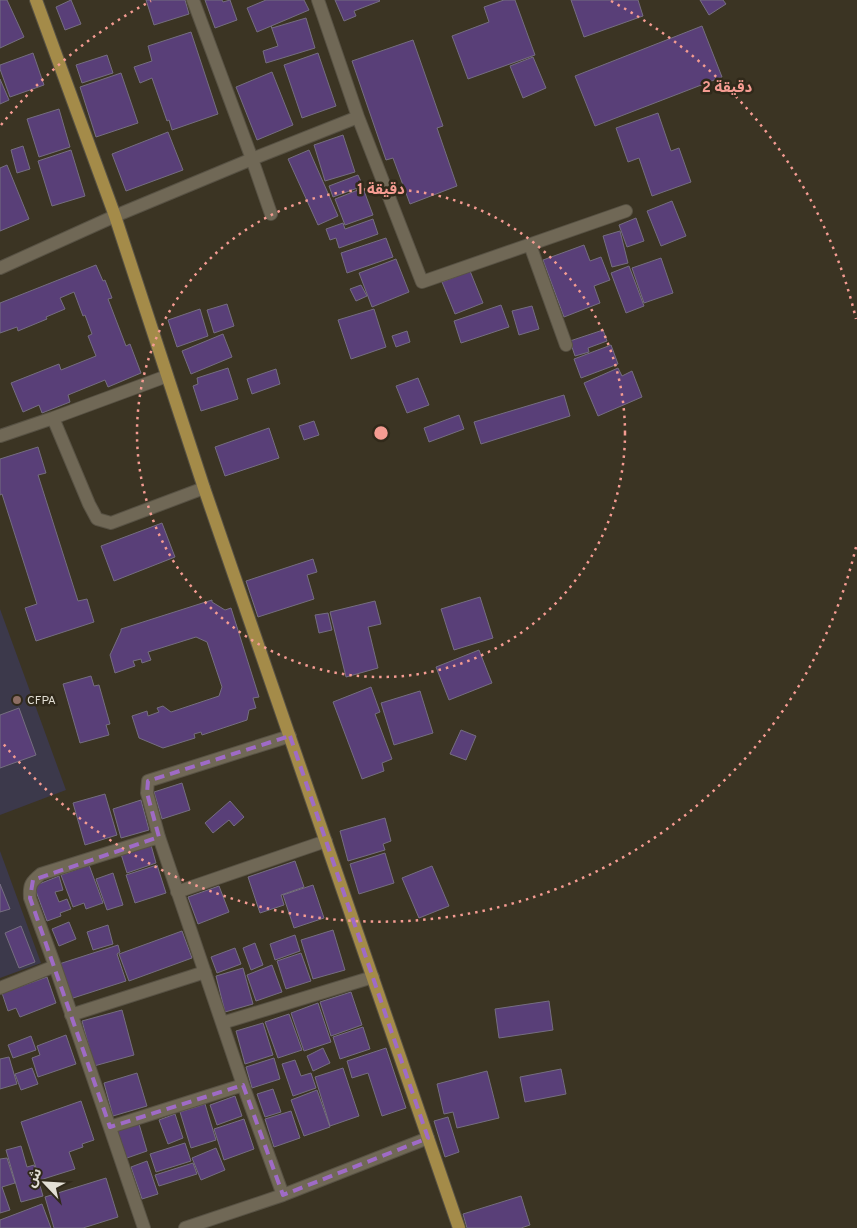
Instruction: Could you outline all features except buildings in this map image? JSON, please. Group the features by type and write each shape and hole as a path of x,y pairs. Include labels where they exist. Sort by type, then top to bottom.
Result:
{"main road":[{"path":"36,0 115,216 204,488 459,1228"}],"street":[{"path":"193,0 271,214"},
{"path":"318,0 358,117 422,282 626,211"},
{"path":"0,268 115,216 358,117"},
{"path":"530,245 566,345"},
{"path":"0,436 167,376"},
{"path":"53,418 89,504 98,519 112,523 204,488"},
{"path":"283,1195 177,892 147,793 148,781 290,736"},
{"path":"144,1228 30,898 30,889 33,880 41,874 159,837"},
{"path":"177,892 326,841"},
{"path":"0,988 55,966"},
{"path":"71,1016 205,972"},
{"path":"222,1023 373,977"},
{"path":"110,1127 243,1085"},
{"path":"185,1228 283,1195 428,1138"}],"highlighted area":[{"path":"290,736 428,1138 283,1195 243,1085 110,1127 30,898 33,880 159,837 147,793 148,781"}],"shaded area":[{"name":"CFPA","path":"0,609 66,790 0,815"},
{"path":"0,851 41,963 0,978"}],"place":[{"name":"CFPA","path":"17,700"}]}
